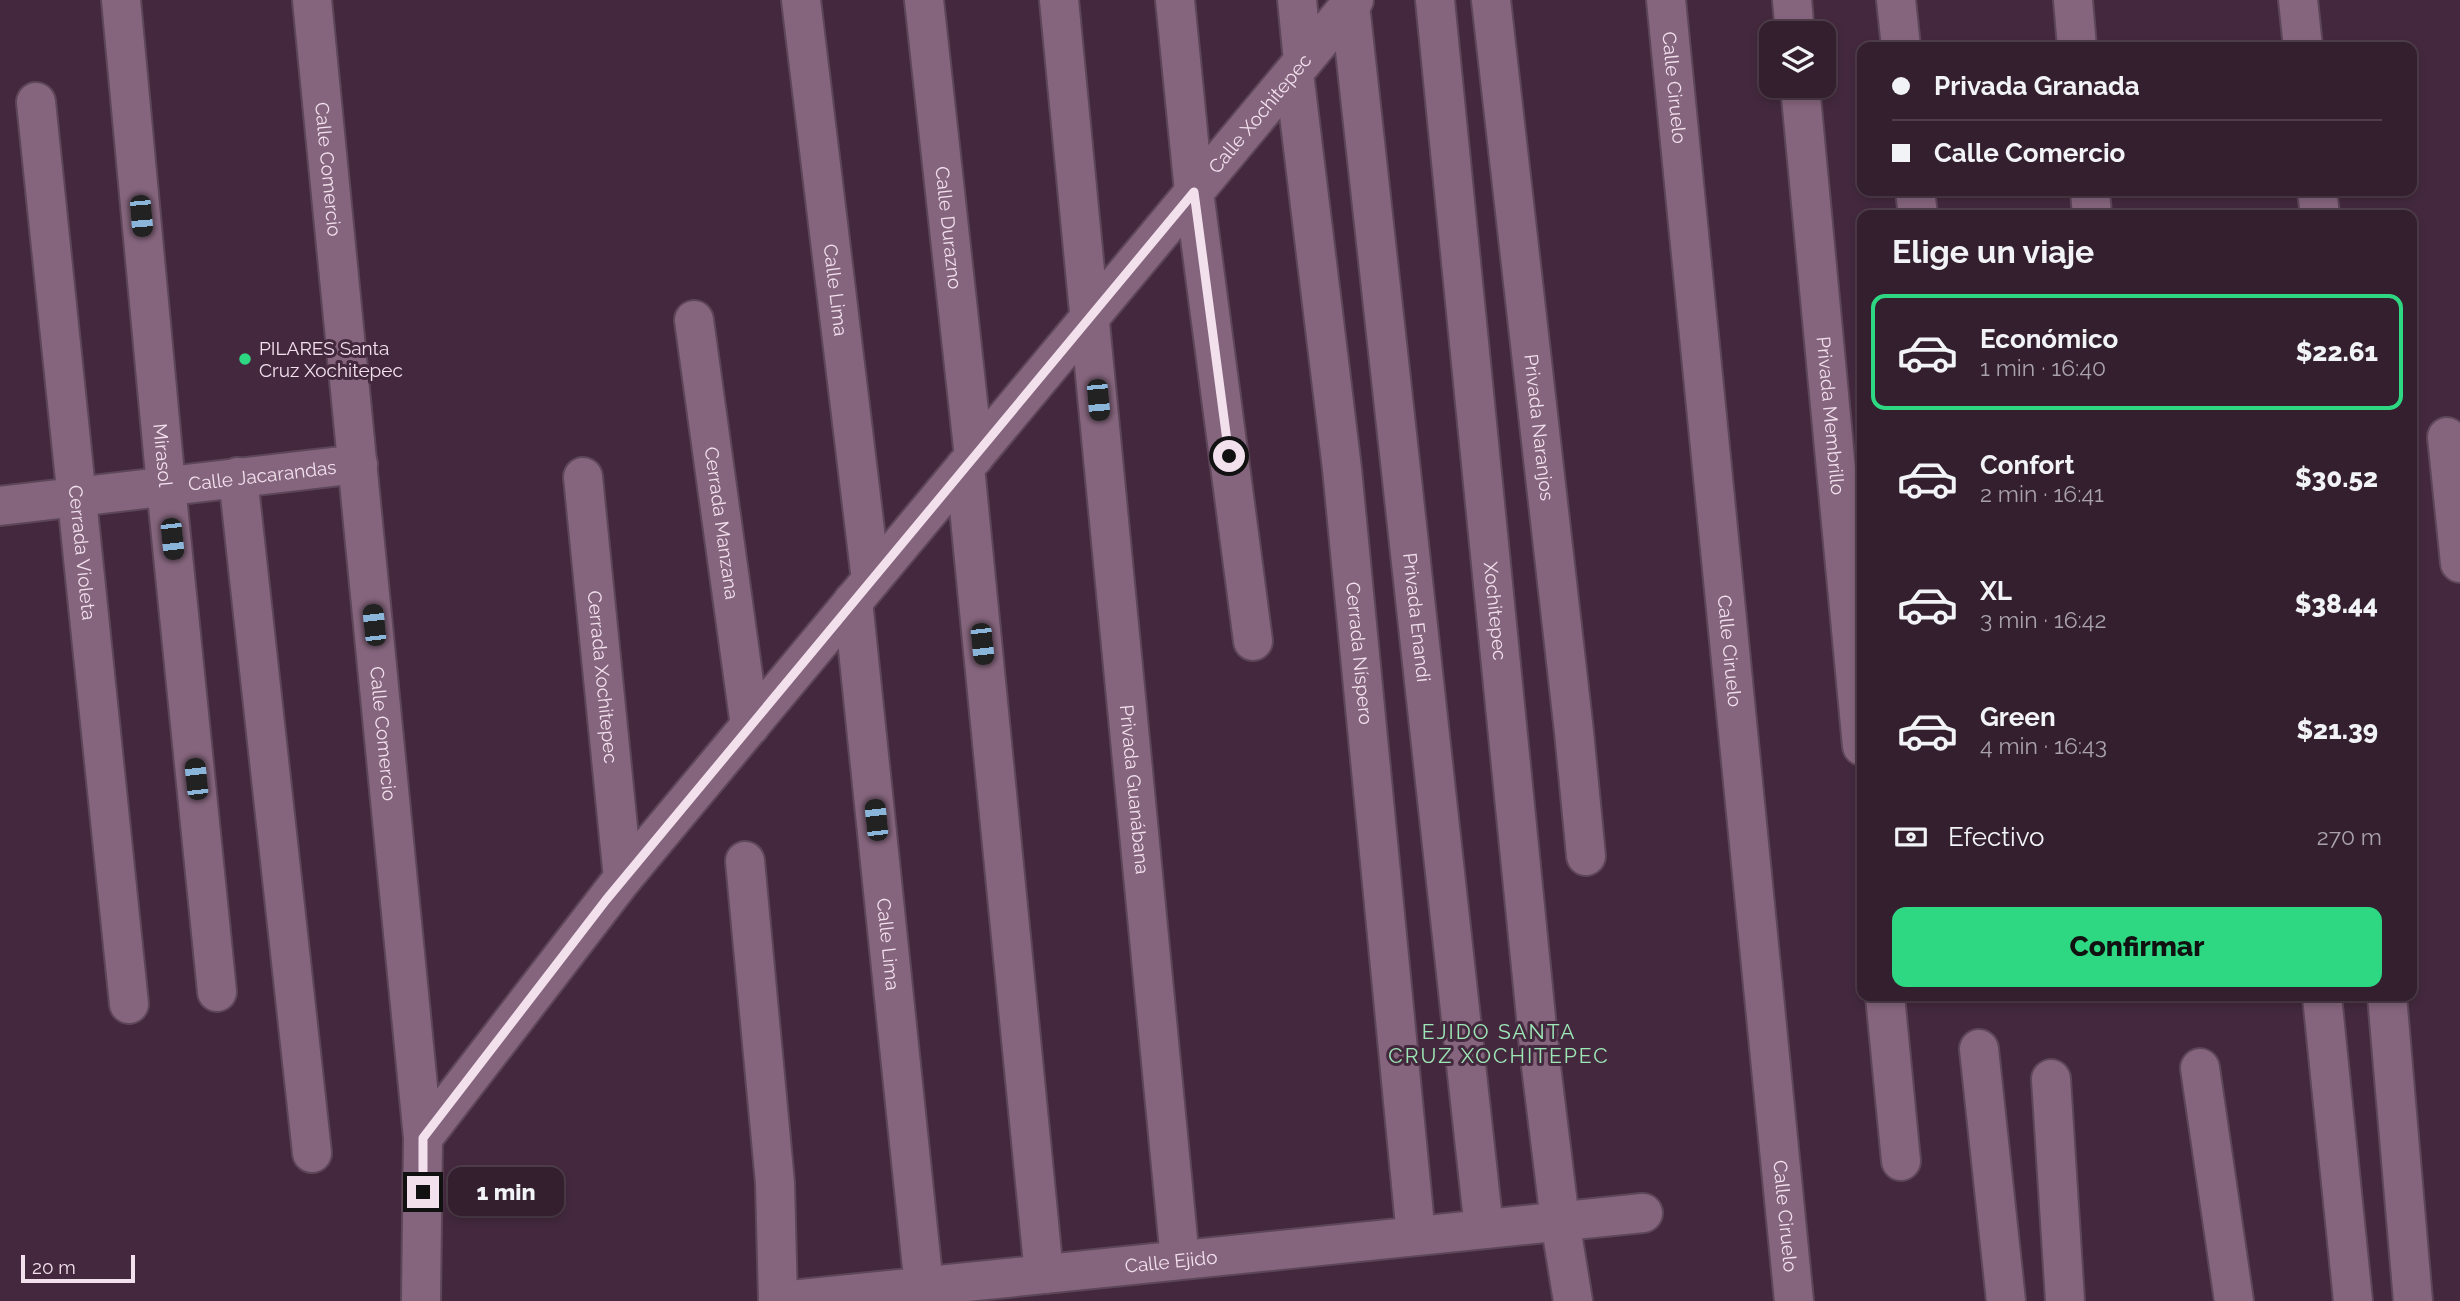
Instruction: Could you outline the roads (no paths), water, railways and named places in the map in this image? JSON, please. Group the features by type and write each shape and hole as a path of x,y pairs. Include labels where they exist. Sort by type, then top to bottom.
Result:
{"street":[{"name":"Mirasol","path":"121,0 217,992"},
{"name":"Calle Comercio","path":"312,0 423,1138 421,1301"},
{"name":"Calle Lima","path":"801,0 862,590 923,1287"},
{"name":"Calle Durazno","path":"924,0 1044,1274"},
{"name":"Privada Guanábana","path":"1059,0 1180,1260"},
{"path":"1175,0 1194,192 1253,641"},
{"name":"Cerrada Níspero","path":"1297,0 1298,67 1342,469 1416,1236"},
{"name":"Xochitepec","path":"1435,0 1531,982 1560,1222"},
{"name":"Privada Naranjos","path":"1491,0 1586,856"},
{"name":"Calle Ciruelo","path":"1666,0 1794,1301"},
{"path":"1792,0 1795,21"},
{"path":"1896,0 1900,42"},
{"path":"2073,0 2077,42"},
{"path":"2298,0 2302,42"},
{"name":"Calle Xochitepec","path":"423,1138 622,878 1352,2"},
{"name":"Privada Enandi","path":"1352,2 1457,998 1484,1229"},
{"name":"Privada Membrillo","path":"1801,98 1857,693"},
{"name":"Cerrada Violeta","path":"36,102 129,1004"},
{"name":"Cerrada Manzana","path":"694,320 750,726"},
{"path":"2448,437 2460,563"},
{"name":"Calle Jacarandas","path":"0,506 358,464"},
{"path":"238,477 312,1153"},
{"name":"Cerrada Xochitepec","path":"583,477 622,878"},
{"path":"745,860 775,1183 780,1301"},
{"path":"1885,1001 1901,1161"},
{"path":"2323,1001 2353,1301"},
{"path":"2387,1001 2413,1301"},
{"path":"1979,1049 2006,1301"},
{"path":"2200,1068 2234,1301"},
{"path":"2051,1079 2066,1301"},
{"name":"Calle Ejido","path":"780,1301 1643,1213"},
{"path":"1560,1222 1573,1301"}],"place":[{"name":"PILARES Santa Cruz Xochitepec","path":"245,359"}],"district":[{"name":"EJIDO SANTA CRUZ XOCHITEPEC","path":"1499,1043"}]}
